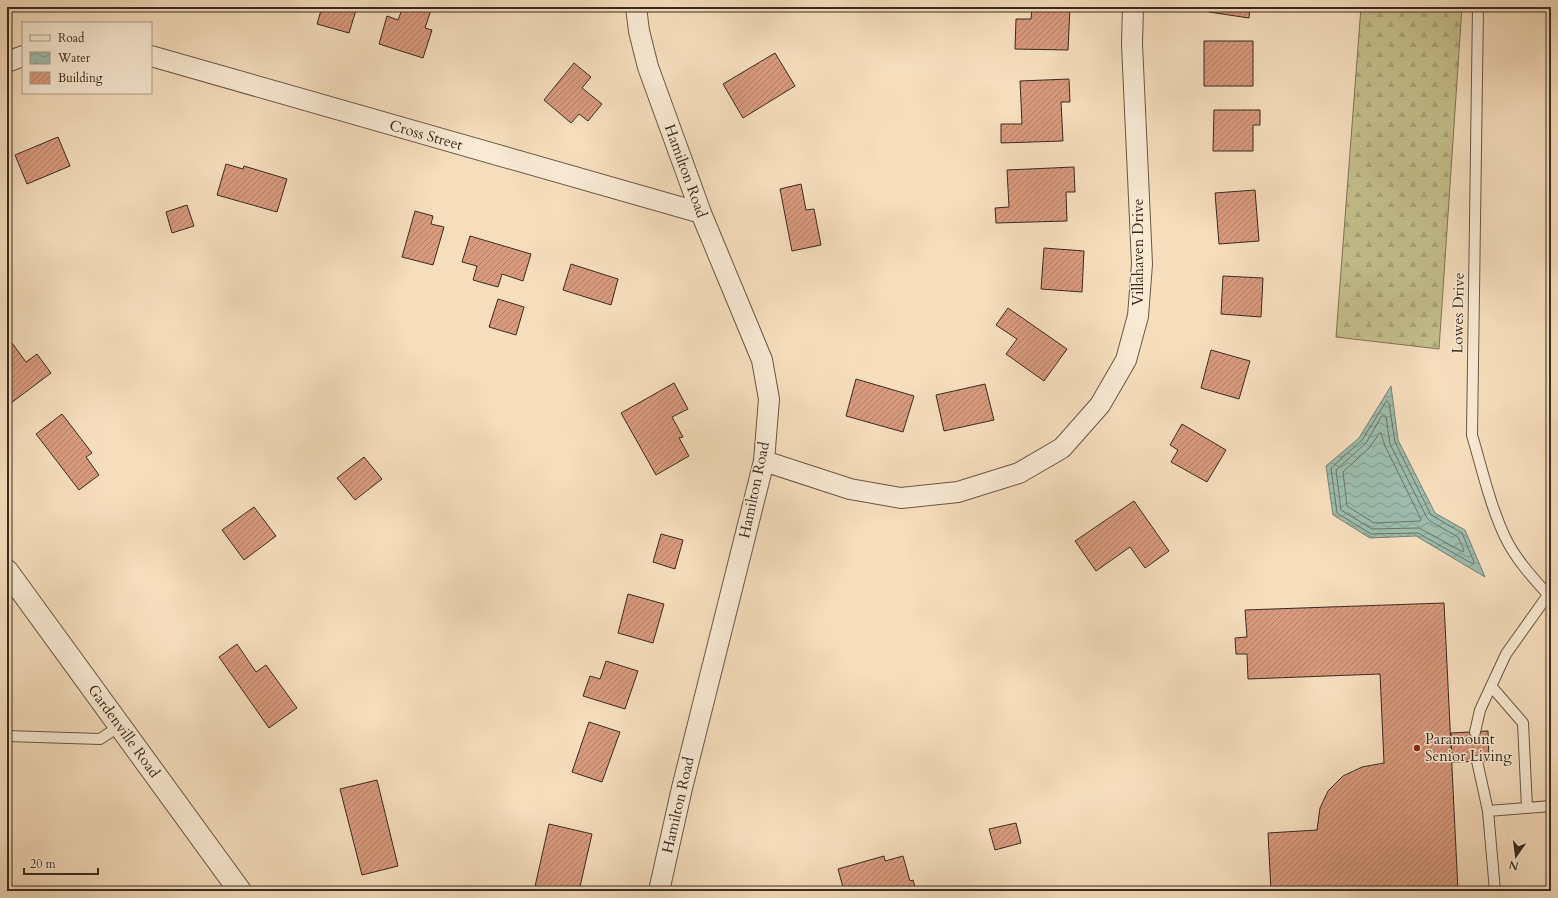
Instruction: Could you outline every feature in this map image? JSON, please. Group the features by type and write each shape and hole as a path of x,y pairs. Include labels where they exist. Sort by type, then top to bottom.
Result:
{"street":[{"name":"Hamilton Road","path":"636,7 639,31 648,68 701,213 762,360 769,399 764,461 682,788 659,891"},
{"name":"Villahaven Drive","path":"764,461 850,489 901,498 958,492 1019,473 1062,448 1100,405 1126,360 1138,316 1142,264 1132,44 1133,7"},
{"path":"7,62 22,56"},
{"name":"Cross Street","path":"152,56 701,213"},
{"name":"Gardenville Road","path":"7,571 240,891"}],"lane":[{"name":"Lowes Drive","path":"1478,7 1472,435 1492,501 1505,537 1527,571 1550,596"},
{"path":"1475,732 1480,710 1506,654 1550,596"},
{"path":"1491,686 1523,723 1528,808"},
{"path":"7,736 100,739 120,726"},
{"path":"1476,761 1488,811 1495,891"},
{"path":"1488,811 1551,806"}],"green space":[{"path":"1361,7 1462,7 1439,349 1336,337"}],"water":[{"path":"1391,386 1398,440 1435,513 1465,530 1485,577 1416,536 1370,538 1333,515 1326,466 1359,438"}],"building":[{"path":"322,7 357,7 349,33 317,24"},
{"path":"403,7 432,7 425,28 432,30 423,58 379,44 387,16 398,20"},
{"path":"1032,7 1070,7 1068,50 1015,49 1016,19 1031,19"},
{"path":"1210,7 1250,7 1249,18 1209,12"},
{"path":"1204,41 1253,41 1253,86 1204,86"},
{"path":"775,53 795,86 743,118 723,84"},
{"path":"574,63 591,77 582,88 602,104 588,121 579,114 571,123 544,100"},
{"path":"1069,79 1070,102 1061,102 1063,141 1001,143 1001,124 1022,124 1020,81"},
{"path":"1214,110 1260,110 1260,125 1253,125 1253,151 1213,151"},
{"path":"58,137 70,166 27,184 15,155"},
{"path":"226,164 243,169 244,166 287,179 277,212 217,195"},
{"path":"1074,167 1075,192 1066,192 1067,221 996,223 995,208 1009,207 1007,170"},
{"path":"801,184 806,210 814,209 821,245 792,251 780,189"},
{"path":"1255,190 1259,241 1219,244 1215,193"},
{"path":"187,205 194,226 172,233 166,212"},
{"path":"415,211 433,216 431,224 444,227 433,265 402,257"},
{"path":"470,236 531,254 523,281 502,274 498,287 473,280 477,266 462,262"},
{"path":"1044,248 1084,251 1082,292 1041,289"},
{"path":"571,264 618,279 611,305 563,290"},
{"path":"1223,276 1263,278 1261,317 1221,314"},
{"path":"498,299 524,307 516,335 489,327"},
{"path":"1008,308 1067,349 1044,381 1006,354 1017,339 996,325"},
{"path":"12,343 26,362 37,354 51,373 7,406 7,347"},
{"path":"1211,350 1250,361 1239,399 1201,388"},
{"path":"856,379 914,396 903,432 846,416"},
{"path":"674,383 688,409 672,417 683,437 679,438 689,456 656,475 621,413"},
{"path":"985,384 994,420 944,431 936,395"},
{"path":"62,414 92,453 86,457 99,475 79,490 36,434"},
{"path":"1182,424 1226,450 1207,482 1171,462 1178,450 1170,445"},
{"path":"364,457 382,479 355,500 337,478"},
{"path":"1134,501 1169,551 1145,568 1130,547 1096,571 1075,541"},
{"path":"254,507 276,536 244,560 222,530"},
{"path":"661,534 683,540 675,569 653,562"},
{"path":"628,594 664,604 653,643 618,633"},
{"name":"Paramount Senior Living","path":"1444,603 1458,891 1271,891 1268,833 1317,830 1320,808 1328,791 1343,776 1362,767 1384,763 1380,674 1248,679 1247,654 1236,654 1235,638 1247,637 1245,610"},
{"path":"237,644 256,672 266,665 297,708 269,728 219,657"},
{"path":"606,661 638,671 625,709 583,696 590,676 600,679"},
{"path":"589,722 620,732 602,782 572,772"},
{"path":"1488,731 1489,761 1452,762 1451,733"},
{"path":"377,780 398,866 362,875 340,789"},
{"path":"1016,823 1021,843 995,850 989,829"},
{"path":"549,824 592,834 579,891 534,891"},
{"path":"884,856 885,861 903,856 910,881 913,880 916,891 844,891 838,869"},
{"path":"154,887 157,891 147,891"}],"place":[{"name":"Paramount Senior Living","path":"1417,748"}]}
